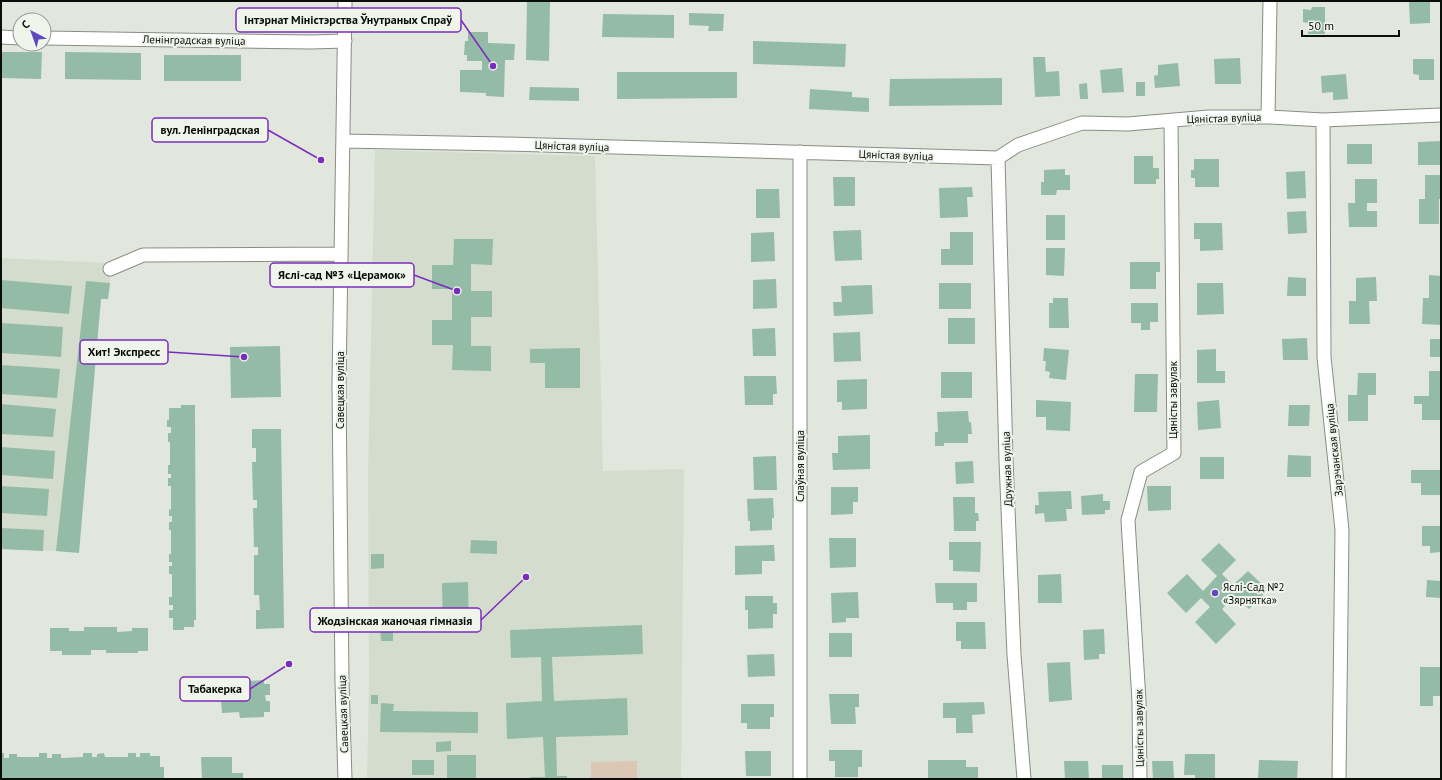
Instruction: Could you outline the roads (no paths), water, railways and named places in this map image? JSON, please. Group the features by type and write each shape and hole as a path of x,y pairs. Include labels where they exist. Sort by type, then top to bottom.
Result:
{"street":[{"name":"Савецкая вуліца","path":"345,1 339,384 342,683 345,779"},
{"path":"1268,117 1270,1"},
{"path":"1,37 12,38"},
{"name":"Ленінградская вуліца","path":"52,38 311,42 345,41"},
{"name":"Цяністая вуліца","path":"343,141 998,158 1018,145 1082,123 1128,124 1209,118 1268,117 1323,120 1441,115"},
{"name":"Зарэчанская вуліца","path":"1323,120 1324,358 1342,530 1340,779"},
{"name":"Цяністы завулак","path":"1140,779 1139,701 1128,520 1141,472 1174,453 1171,121"},
{"name":"Слаўная вуліца","path":"800,152 800,779"},
{"name":"Дружная вуліца","path":"998,158 1006,460 1014,655 1024,779"},
{"path":"110,269 143,255 341,254"}],"place":[{"name":"Інтэрнат Міністэрства Ўнутраных Спраў","path":"493,66"},
{"name":"вул. Ленінградская","path":"321,160"},
{"name":"Яслі-сад №3 «Церамок»","path":"457,291"},
{"name":"Хит! Экспресс","path":"244,357"},
{"name":"Жодзінская жаночая гімназія","path":"526,577"},
{"name":"Яслі-Сад №2 «Зярнятка»","path":"1215,593"},
{"name":"Табакерка","path":"289,664"}]}
